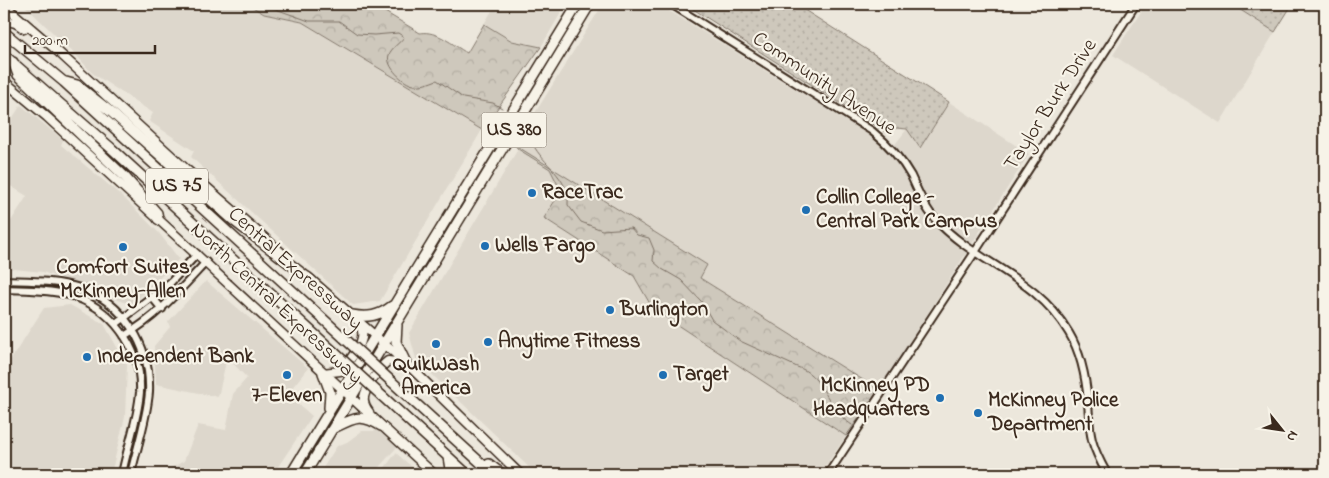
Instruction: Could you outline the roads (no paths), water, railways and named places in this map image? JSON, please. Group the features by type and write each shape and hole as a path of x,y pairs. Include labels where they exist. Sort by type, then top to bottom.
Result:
{"highway":[{"name":"US 380","path":"291,474 578,4"},
{"name":"US 380","path":"305,474 590,4"},
{"name":"Central Expressway","path":"6,34 64,82 493,474"},
{"name":"Central Expressway","path":"4,55 111,148 467,474"},
{"path":"12,62 18,76 124,176 157,213 158,219"},
{"path":"64,82 77,86 112,112 234,221 312,280"},
{"path":"430,247 440,253"},
{"path":"352,315 372,316 394,305"},
{"path":"398,320 396,342 406,363"},
{"path":"323,373 330,396 328,416"},
{"path":"334,428 349,420 359,418 369,419 381,426"},
{"path":"436,422 502,474"},
{"path":"448,457 450,468 455,474"}],"main road":[{"name":"North Central Expressway","path":"4,5 59,52 187,170 406,363 520,474"},
{"path":"4,24 10,21 16,23 48,50 59,52"},
{"name":"North Central Expressway","path":"4,80 206,262 323,373 434,474"},
{"path":"323,373 342,369 361,341 362,328 352,315"},
{"path":"372,418 364,403 364,397 376,375 388,361 406,363"}],"street":[{"name":"Community Avenue","path":"671,4 817,94 887,142 901,159 933,217 947,232 1034,291 1053,311 1069,334 1081,362 1092,439 1098,457 1107,474"},
{"name":"Taylor Burk Drive","path":"828,474 1136,4"},
{"path":"116,324 177,277 197,254"},
{"path":"124,336 134,331 162,309 206,262"},
{"path":"4,280 58,284 96,294 124,317 134,331 146,361 149,392 131,474"},
{"path":"4,289 56,292 73,296 95,306 116,324 124,336 136,361 140,391 122,474"},
{"path":"152,297 162,309"}],"waterway":[{"path":"268,4 270,7 309,21 339,21 357,34 398,33 404,37 392,50 389,59 396,74 405,81 417,85 437,80 463,98 493,103 502,108"},
{"path":"524,127 535,148 562,181 568,196 568,205 581,222 602,230 631,228 637,235 649,238 654,250 653,261 662,269 681,280 701,301 712,320 740,341 812,376 818,382 837,412 852,425"}],"place":[{"name":"RaceTrac","path":"532,193"},
{"name":"Collin College - Central Park Campus","path":"806,210"},
{"name":"Wells Fargo","path":"485,246"},
{"name":"Comfort Suites McKinney-Allen","path":"123,247"},
{"name":"Burlington","path":"610,310"},
{"name":"Anytime Fitness","path":"488,342"},
{"name":"QuikWash America","path":"436,344"},
{"name":"Independent Bank","path":"87,357"},
{"name":"7-Eleven","path":"287,375"},
{"name":"Target","path":"663,375"},
{"name":"McKinney PD Headquarters","path":"940,398"},
{"name":"McKinney Police Department","path":"978,413"}]}
